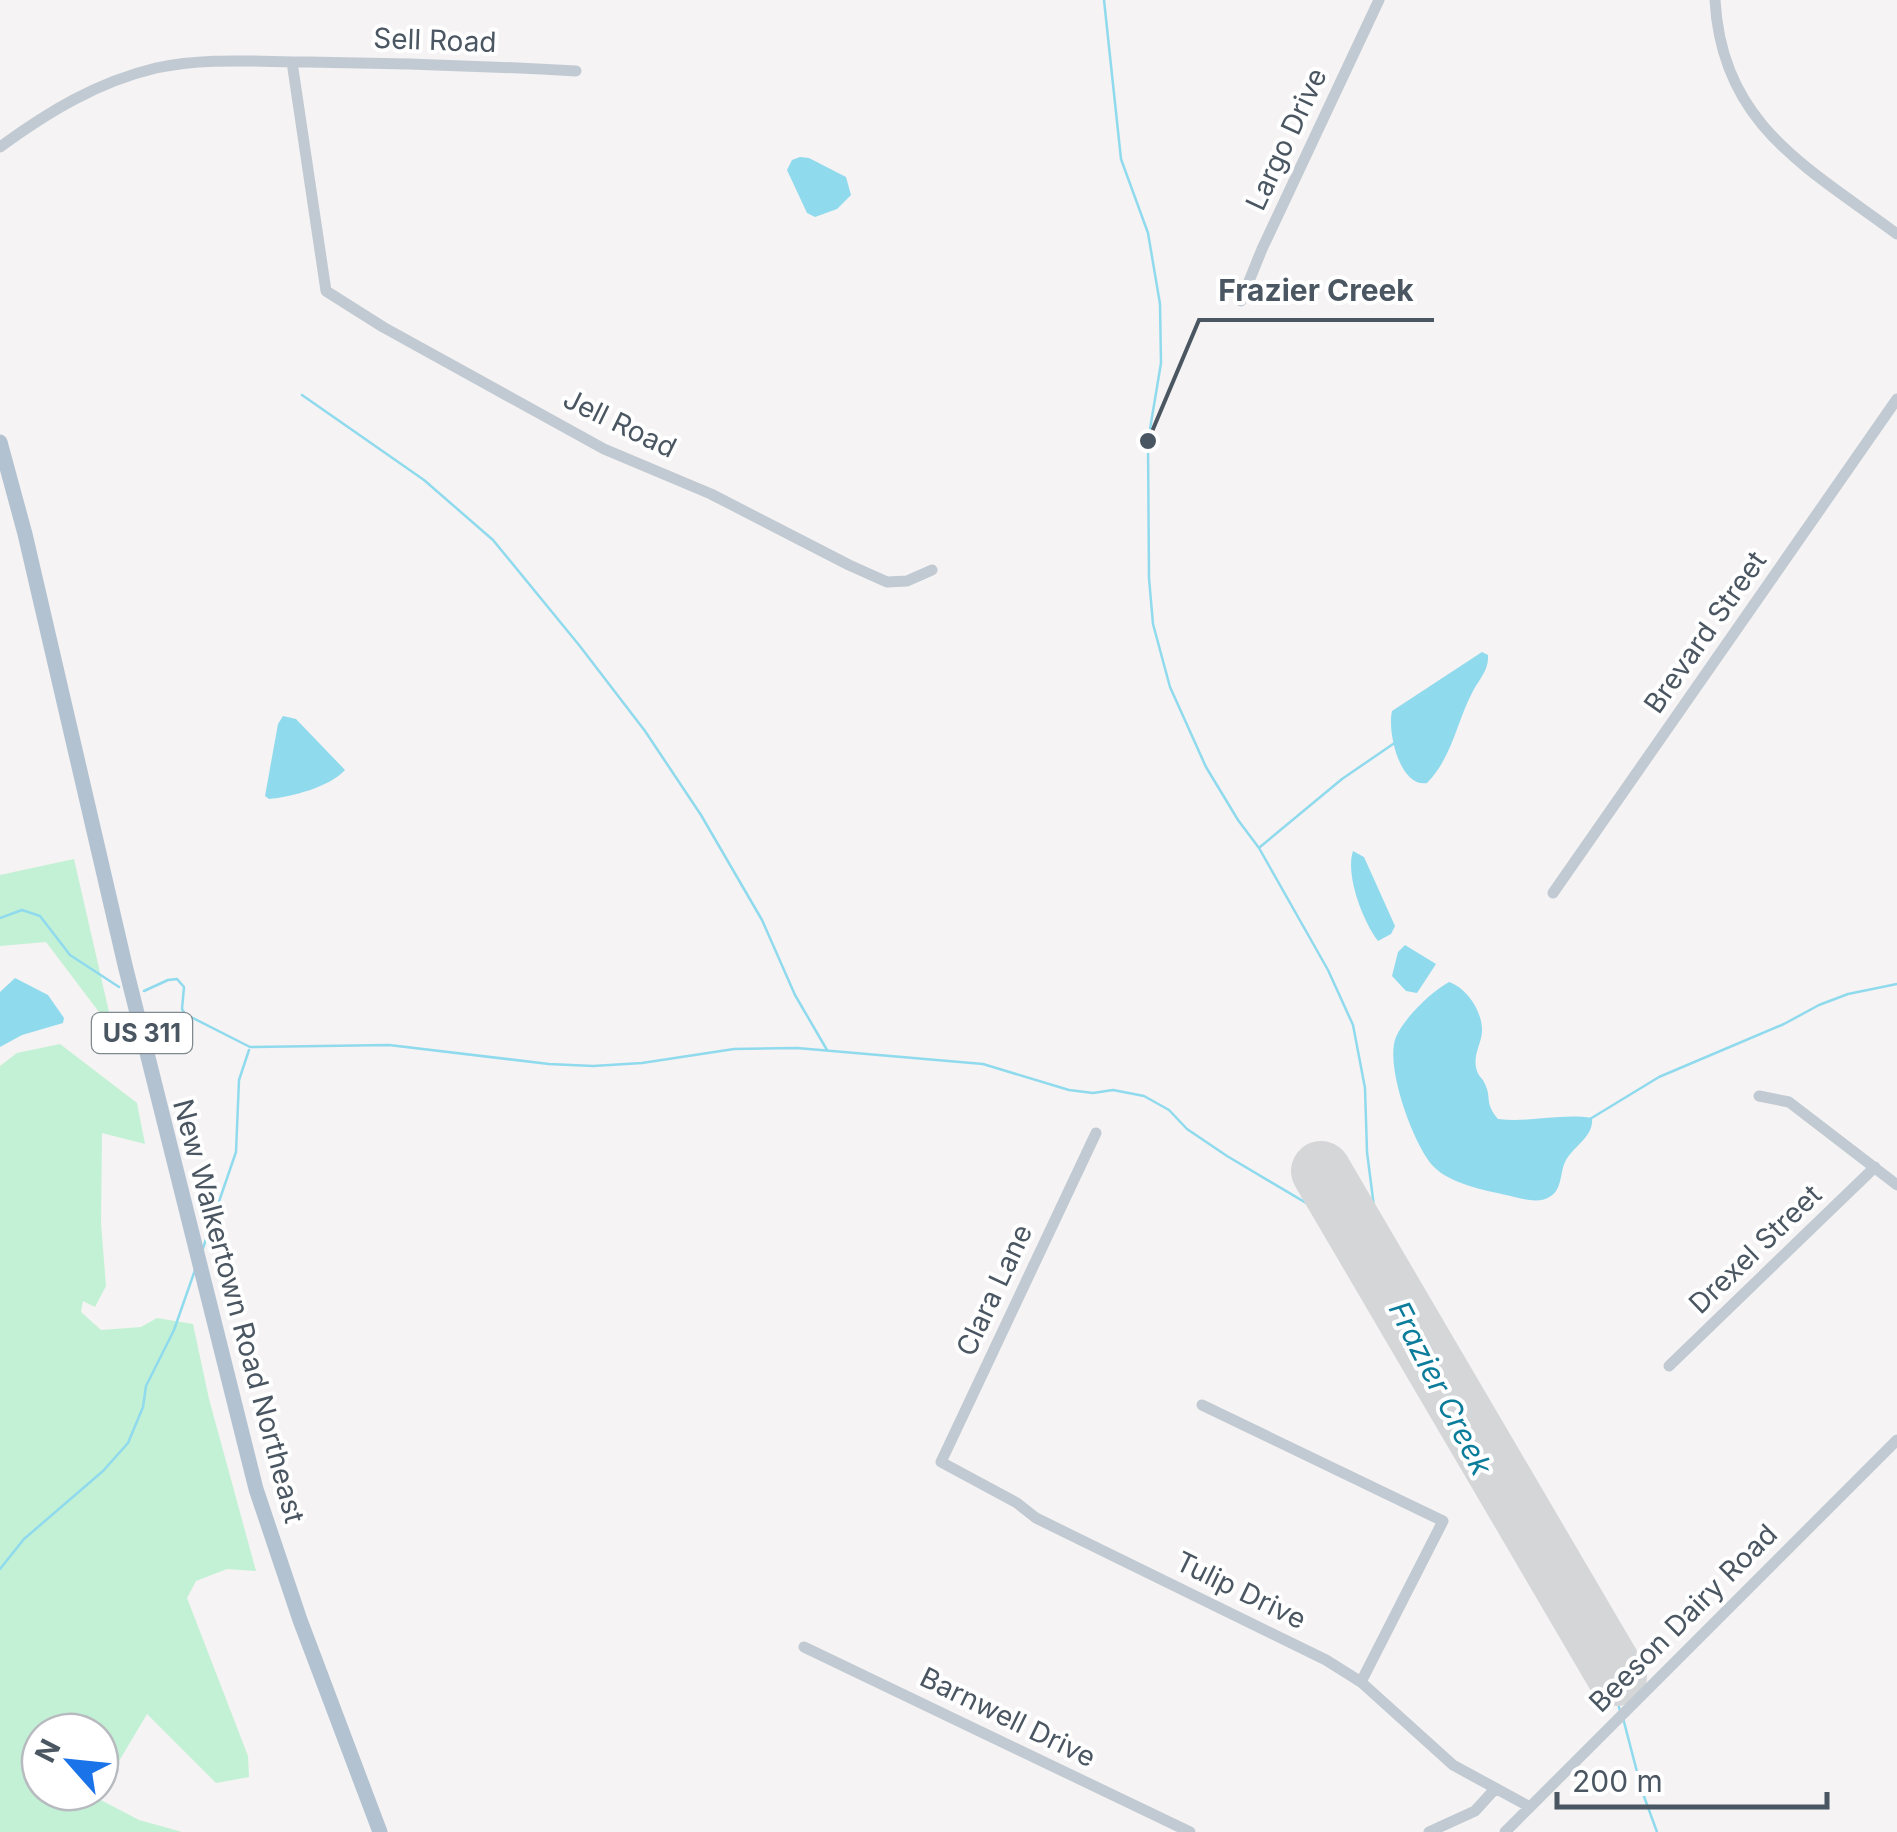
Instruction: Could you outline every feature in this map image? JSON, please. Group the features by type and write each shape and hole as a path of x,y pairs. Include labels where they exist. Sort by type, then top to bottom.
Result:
{"main road":[{"name":"New Walkertown Road Northeast","path":"0,442 26,534 130,984 256,1489 300,1620 380,1832"}],"street":[{"name":"Largo Drive","path":"1241,301 1380,0"},
{"path":"1715,0 1727,70 1746,106 1783,150 1897,234"},
{"name":"Sell Road","path":"0,147 69,101 142,72 223,60 433,63 576,71"},
{"name":"Jell Road","path":"292,62 326,291 383,327 604,449 711,494 887,582 908,582 932,570"},
{"name":"Brevard Street","path":"1554,894 1897,399"},
{"path":"1758,1096 1789,1102 1897,1184"},
{"name":"Clara Lane","path":"948,1466 941,1462 1096,1133"},
{"name":"Drexel Street","path":"1669,1366 1875,1167"},
{"path":"1202,1405 1443,1521 1361,1682"},
{"name":"Beeson Dairy Road","path":"1505,1832 1897,1440"},
{"name":"Tulip Drive","path":"948,1466 1016,1502 1036,1518 1326,1660 1361,1682 1453,1765 1530,1807"},
{"name":"Barnwell Drive","path":"804,1647 1190,1832"},
{"path":"1429,1832 1475,1811 1494,1790"}],"green space":[{"path":"74,859 109,1012 99,1012 46,942 0,946 0,875"},
{"path":"60,1044 137,1103 145,1144 102,1133 101,1223 106,1286 95,1307 83,1301 81,1312 101,1330 141,1327 157,1318 193,1324 209,1399 256,1571 227,1569 196,1581 187,1598 248,1756 249,1777 216,1783 147,1714 120,1759 120,1712 20,1712 20,1812 120,1810 139,1820 182,1832 0,1832 0,1066 17,1053"}],"water":[{"path":"800,157 846,177 851,195 837,209 815,217 807,213 787,170 792,160"},
{"path":"1482,652 1488,655 1484,674 1448,750 1427,783 1418,782 1409,777 1398,757 1392,711"},
{"path":"283,716 296,719 345,770 320,786 269,799 265,796 278,724"},
{"path":"1353,851 1364,857 1395,926 1391,934 1378,941 1357,898 1351,872"},
{"path":"1405,945 1436,964 1417,993 1406,991 1392,976 1398,952"},
{"path":"15,978 48,995 64,1018 63,1023 22,1035 0,1047 0,992"},
{"path":"1449,982 1468,995 1480,1017 1482,1032 1476,1066 1498,1119 1592,1118 1586,1136 1565,1162 1555,1193 1546,1199 1523,1199 1458,1182 1434,1167 1418,1142 1397,1085 1393,1050 1396,1037 1412,1014"}],"waterway":[{"name":"Frazier Creek","path":"1104,0 1121,159 1148,233 1160,304 1161,363 1148,441 1149,578 1153,624 1170,687 1206,767 1259,848 1328,970 1353,1025 1365,1088 1367,1152 1379,1246 1383,1270 1400,1313 1446,1408 1486,1477 1529,1529 1599,1630 1620,1711"},
{"path":"302,395 424,480 493,540 579,645 645,731 701,815 762,920 795,995 827,1050"},
{"path":"1260,847 1342,779 1396,742"},
{"path":"0,918 22,910 40,916 70,955 119,987"},
{"path":"144,991 177,979 184,987 185,1014 250,1047 389,1045 593,1066 734,1049 797,1048 983,1064 1069,1090 1113,1090 1144,1096 1169,1110 1187,1129 1227,1156 1377,1245"},
{"path":"1590,1119 1659,1077 1819,1005 1848,994 1897,984"},
{"path":"203,1248 236,1152 239,1080 249,1050"},
{"path":"0,1569 24,1539 103,1471 128,1443 143,1407 146,1386 174,1330 195,1270"},
{"name":"Frazier Creek","path":"1623,1718 1657,1832"}],"runway":[{"path":"1321,1171 1617,1676"}],"place":[{"name":"Frazier Creek","path":"1148,441"}]}
